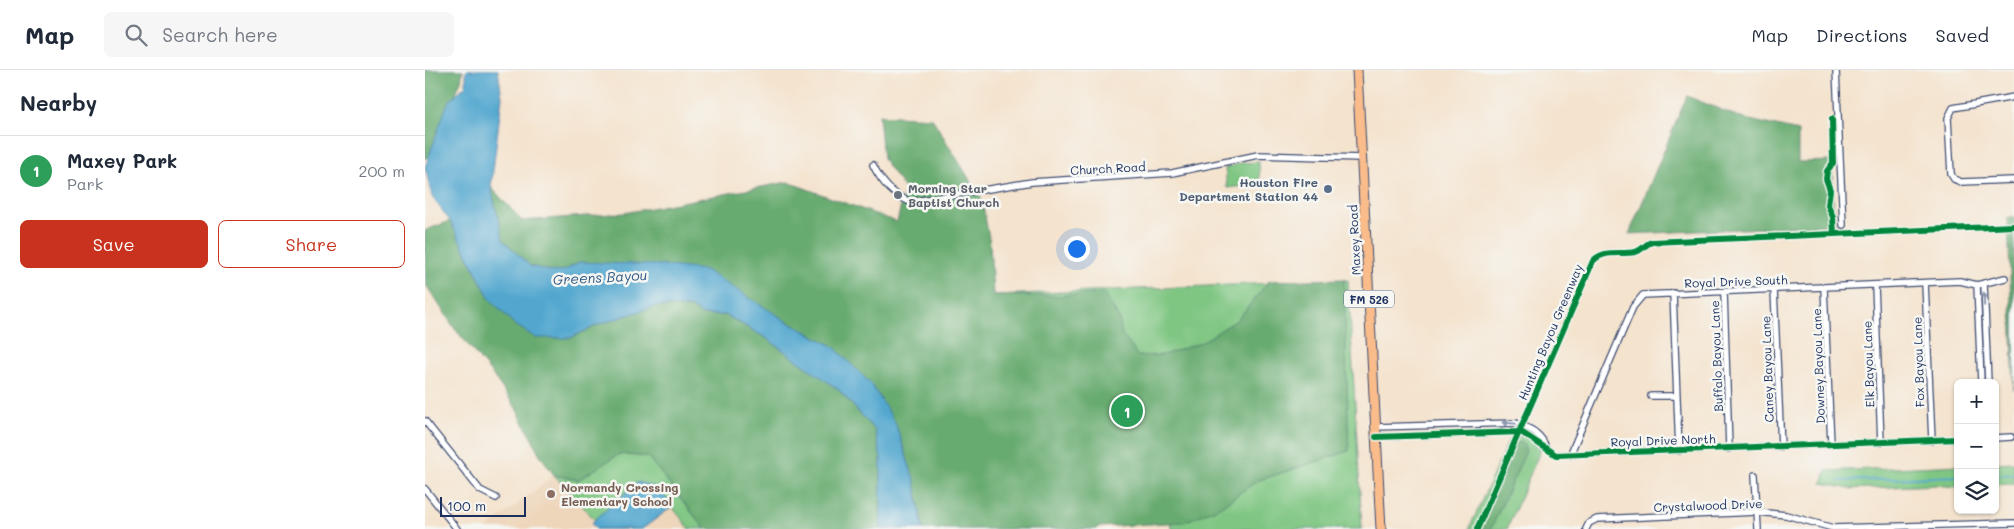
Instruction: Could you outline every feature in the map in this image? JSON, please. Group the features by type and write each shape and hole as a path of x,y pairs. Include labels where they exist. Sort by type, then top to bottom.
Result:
{"main road":[{"name":"Maxey Road","path":"1357,70 1381,529"}],"street":[{"path":"1836,70 1843,226"},
{"path":"2014,97 1953,108 1948,118 1951,174 1954,179 1961,182 2014,180"},
{"name":"Church Road","path":"873,165 882,182 898,197 910,202 1032,182 1172,173 1258,155 1362,158"},
{"name":"Royal Drive South","path":"1570,455 1633,307 1643,295 1960,281 1977,285 2005,278"},
{"name":"Fox Bayou Lane","path":"1925,283 1932,440"},
{"path":"1981,379 1984,283"},
{"path":"1977,285 1988,379"},
{"name":"Elk Bayou Lane","path":"1875,286 1881,443"},
{"name":"Downey Bayou Lane","path":"1824,288 1831,444"},
{"name":"Caney Bayou Lane","path":"1774,290 1781,447"},
{"name":"Buffalo Bayou Lane","path":"1724,292 1729,449"},
{"path":"1673,293 1679,450"},
{"path":"1980,360 1987,360"},
{"path":"1651,396 1676,396"},
{"path":"425,421 480,490 496,498"},
{"path":"1375,427 1516,423 1533,430 1544,441 1546,448"},
{"path":"1444,424 1445,434"},
{"name":"Royal Drive North","path":"1376,437 1521,432 1556,455 1954,439"},
{"path":"1999,438 2011,437"},
{"path":"1755,475 1758,529"},
{"path":"425,489 457,529"},
{"name":"Crystalwood Drive","path":"1586,529 1589,523 1597,519 1757,512 1786,514 1833,528 1982,527 2014,523"}],"shaded area":[{"name":"Normandy Crossing Elementary School","path":"554,475 595,520 591,523 596,529 486,529"},
{"name":"Normandy Crossing Elementary School","path":"672,507 690,529 642,529"}],"green space":[{"path":"425,70 463,70 461,81 428,158 425,158"},
{"path":"1687,96 1741,118 1798,131 1798,162 1832,161 1834,225 1629,234"},
{"path":"879,115 932,118 982,200 990,243 993,295 1056,296 1105,293 1119,319 1122,334 1138,356 1163,355 1200,343 1237,320 1269,281 1344,279 1349,451 1257,481 1220,507 1184,522 1099,527 1097,529 923,529 915,482 895,422 833,346 788,322 579,262 566,270 554,272 530,266 503,240 491,187 522,221 624,213 788,182 897,222 905,189 883,159"},
{"path":"1259,162 1260,184 1227,188 1225,168 1240,163"},
{"path":"2014,217 2014,390 2008,218"},
{"path":"450,221 490,299 570,338 600,324 656,306 690,307 703,315 726,315 766,338 838,389 875,430 881,458 881,529 705,529 648,457 619,454 578,480 554,475 540,455 516,408 492,374 455,329 426,285 426,230"},
{"path":"1348,280 1362,529 1171,529 1169,496 913,451 783,304"},
{"path":"1511,435 1531,440 1541,449 1507,529 1469,529"},
{"path":"1516,442 1523,443 1526,451 1491,529 1480,529"},
{"path":"619,454 648,457 705,529 690,529 672,507 642,529 596,529 591,523 595,520 554,475 578,480"},
{"path":"2014,462 2014,484 1999,485 1999,463"},
{"path":"1954,465 1954,487 1935,485 1849,489 1822,483 1826,471"}],"water":[{"name":"Greens Bayou","path":"466,70 498,70 502,97 491,187 503,240 530,266 554,272 566,270 579,262 660,265 705,270 788,322 833,346 871,384 895,422 915,482 923,529 881,529 881,458 875,430 838,389 766,338 726,315 703,315 690,307 656,306 600,324 570,338 536,338 514,324 490,299 450,221 432,197 425,167 448,102 466,85"},
{"path":"638,482 658,488 672,507 642,529 596,529 591,523"}],"waterway":[{"path":"1999,475 2014,474"},
{"path":"1839,481 1954,476"}],"cycle path":[{"path":"1832,119 1833,163 1827,171 1826,179 1830,190 1828,205 1833,217 1834,234"},
{"name":"Hunting Bayou Greenway","path":"1477,529 1593,261 1597,257 1607,254 1635,252 1652,242 2014,226"},
{"path":"1376,437 1521,432 1556,455 1954,439"}],"place":[{"name":"Houston Fire Department Station 44","path":"1328,189"},
{"name":"Morning Star Baptist Church","path":"898,195"},
{"name":"Maxey Park","path":"1127,411"},
{"name":"Normandy Crossing Elementary School","path":"551,494"}]}
